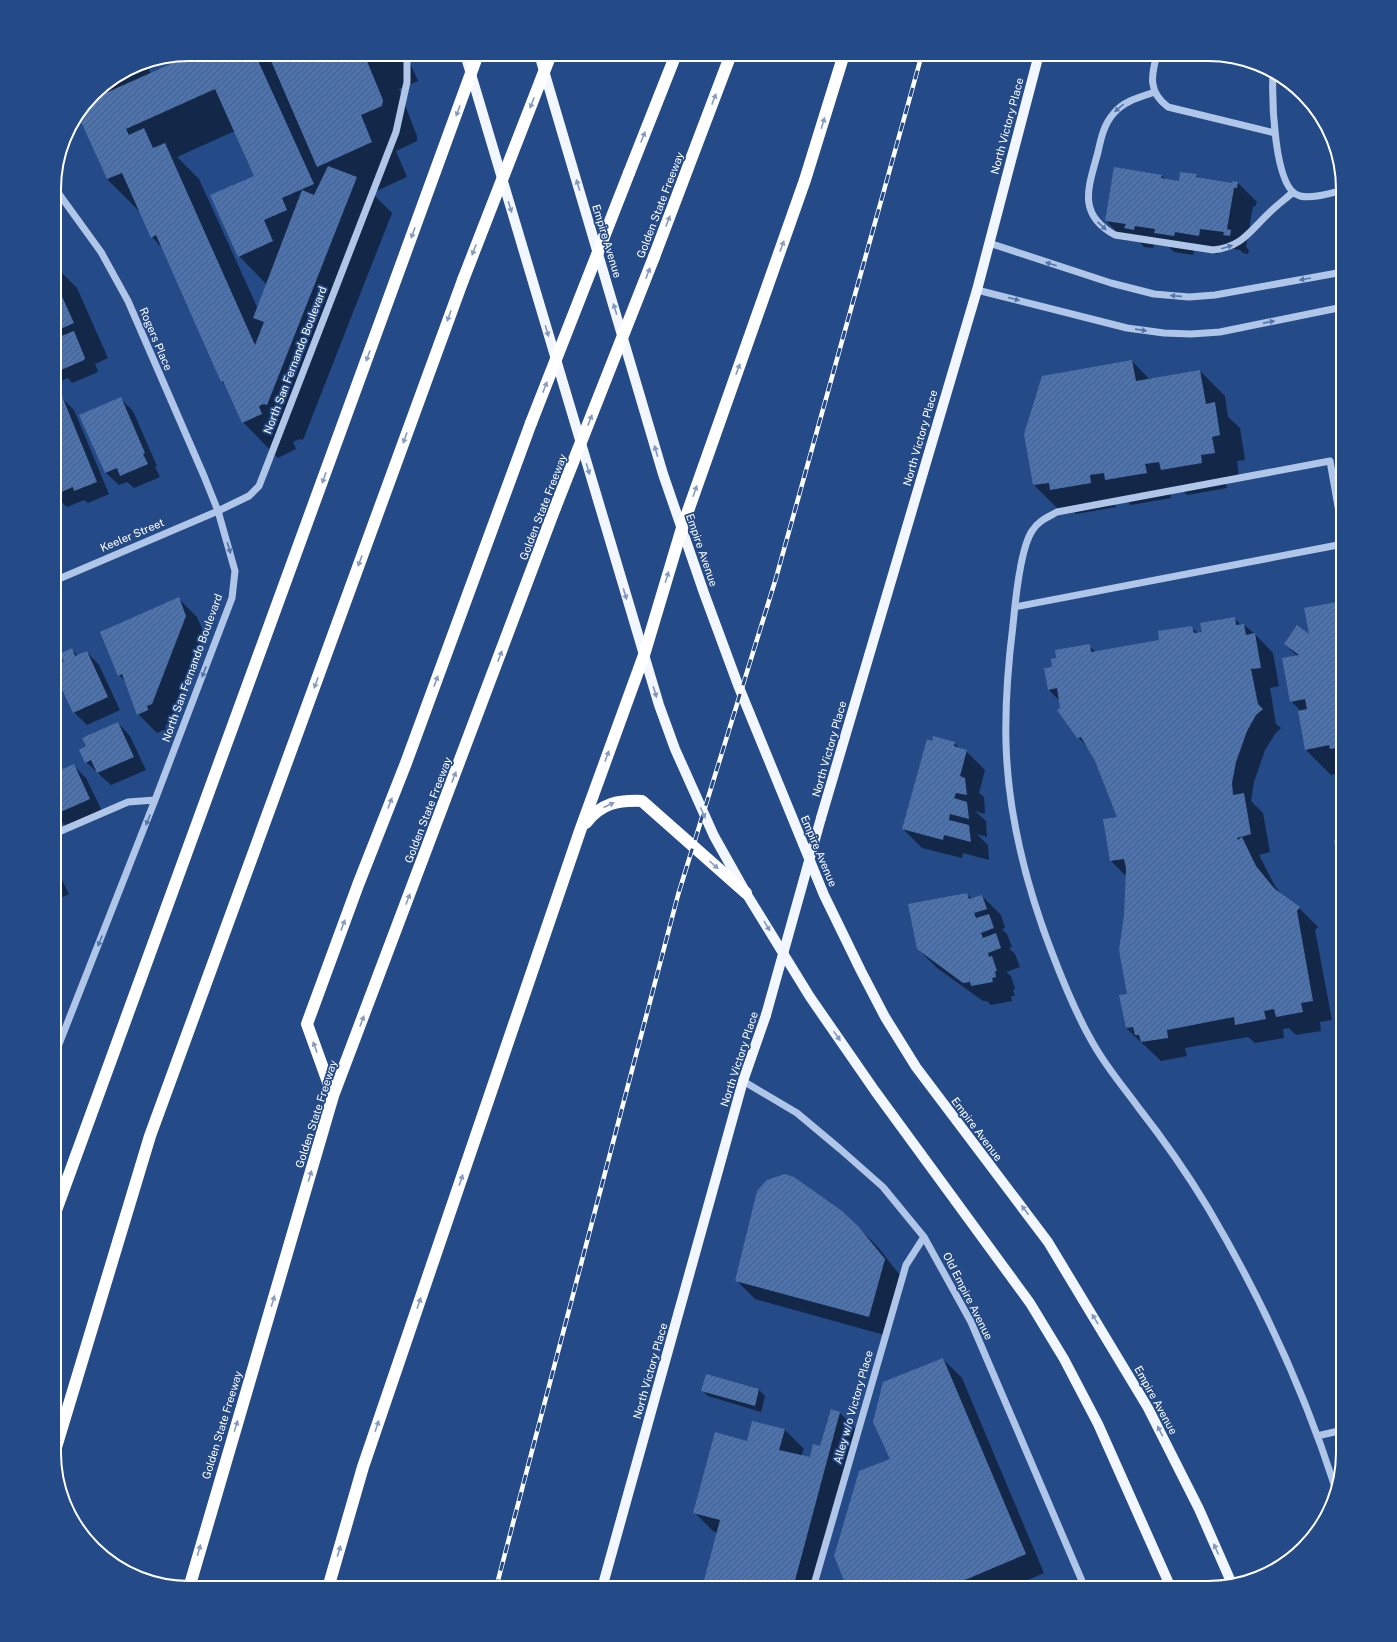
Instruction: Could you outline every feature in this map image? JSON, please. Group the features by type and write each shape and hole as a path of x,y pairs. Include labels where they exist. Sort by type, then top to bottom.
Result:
{"highway":[{"path":"61,1197 476,61"},
{"path":"61,1431 150,1136 463,280 548,61"},
{"path":"334,1096 307,1024 358,885 406,763 531,423 673,61"},
{"name":"Golden State Freeway","path":"191,1581 334,1096 556,508 654,257 727,61"},
{"path":"330,1581 363,1467 580,831 644,655 682,528 805,180 842,61"},
{"path":"580,831 592,815 603,807 616,802 642,801 746,893"}],"main road":[{"path":"467,61 659,705 675,749 714,836 746,893 810,997 875,1091 1034,1309 1064,1359 1098,1424 1168,1581"},
{"name":"Empire Avenue","path":"541,61 663,474 709,608 778,785 824,895 885,1017 916,1067 1048,1242 1148,1408 1199,1509 1230,1579"},
{"name":"North Victory Place","path":"604,1581 743,1081 766,1015 821,818 977,290 1037,61"}],"street":[{"name":"North San Fernando Boulevard","path":"61,1039 156,800 232,598 235,571 218,511 249,496 259,486 396,132 407,82 407,61"},
{"path":"1155,61 1151,74 1154,92 1160,101 1168,107 1275,134"},
{"path":"1273,79 1275,134 1283,177 1292,193 1300,196 1309,197 1336,191"},
{"path":"1154,92 1138,97 1124,104 1114,112 1105,125 1088,189 1089,204 1092,216 1102,228 1115,235 1213,250 1226,249 1246,237 1268,214 1292,193"},
{"name":"Rogers Place","path":"61,197 101,252 128,301 218,511"},
{"path":"989,243 1111,283 1154,294 1189,297 1214,295 1336,273"},
{"path":"977,290 1127,328 1164,333 1191,334 1220,332 1336,308"},
{"path":"1333,1481 1301,1393 1268,1321 1231,1248 1207,1206 1184,1171 1096,1050 1081,1022 1044,933 1022,864 1014,826 1009,788 1006,744 1006,700 1020,572 1027,539 1038,523 1057,512 1330,461 1336,495"},
{"name":"Keeler Street","path":"61,578 218,511"},
{"path":"1015,607 1336,545"},
{"path":"61,831 128,802 156,800"},
{"name":"Old Empire Avenue","path":"743,1081 797,1113 840,1149 883,1187 924,1237 971,1322 1082,1581"},
{"name":"Alley w/o Victory Place","path":"815,1581 906,1265 924,1237"},
{"path":"1317,1436 1336,1432"}],"building":[{"path":"176,61 258,61 314,184 282,198 287,210 264,220 273,241 238,257 210,195 254,176 215,89 126,129 129,135 144,128 153,148 165,143 255,345 264,322 253,318 302,190 314,195 328,166 357,177 267,405 264,404 259,406 262,414 242,423 223,381 221,382 156,235 151,238 122,173 107,179 81,121 87,111 103,94"},
{"path":"271,61 367,61 383,100 382,106 361,115 372,142 317,167"},
{"path":"1114,167 1162,175 1161,178 1179,181 1180,172 1197,174 1196,177 1232,183 1232,181 1238,182 1237,188 1234,188 1227,229 1231,230 1230,236 1223,235 1224,232 1200,229 1199,236 1175,232 1174,236 1154,233 1155,229 1135,226 1134,230 1124,228 1126,224 1105,221"},
{"path":"61,294 74,323 61,329"},
{"path":"74,331 85,358 84,360 61,370 61,336"},
{"path":"1132,360 1136,381 1200,370 1206,404 1215,402 1220,435 1212,437 1215,453 1201,455 1202,463 1161,470 1159,462 1145,464 1147,473 1105,480 1104,473 1090,475 1091,483 1050,490 1049,483 1033,485 1024,434 1042,376"},
{"path":"61,396 97,482 74,491 73,487 61,492"},
{"path":"121,397 145,453 143,454 148,464 120,476 117,468 105,473 79,415"},
{"path":"179,597 186,616 152,704 147,706 148,710 137,715 122,674 118,676 100,632"},
{"path":"1336,602 1336,748 1330,749 1329,745 1305,750 1298,711 1307,709 1305,699 1290,702 1282,658 1299,655 1284,644 1297,625 1309,634 1304,608"},
{"path":"1235,617 1236,625 1244,624 1246,635 1255,633 1261,668 1251,669 1258,704 1263,709 1256,715 1247,731 1236,762 1232,783 1233,795 1244,793 1251,834 1237,838 1238,840 1242,837 1256,866 1275,889 1300,907 1297,911 1313,1001 1301,1003 1303,1012 1276,1017 1274,1009 1264,1011 1266,1019 1235,1025 1234,1017 1167,1030 1168,1038 1141,1042 1139,1035 1135,1035 1133,1027 1126,1028 1119,995 1127,994 1119,950 1124,915 1126,868 1124,859 1110,861 1103,819 1117,817 1095,761 1081,737 1077,738 1057,710 1060,708 1057,688 1048,690 1044,668 1052,667 1051,659 1056,658 1055,650 1090,644 1091,652 1159,640 1158,631 1192,626 1194,633 1202,632 1200,623"},
{"path":"72,648 75,656 87,651 108,697 73,713 61,687 61,662 64,661 61,654"},
{"path":"118,722 134,757 97,773 91,760 85,763 79,750 86,746 82,738"},
{"path":"933,736 955,742 954,746 967,750 960,776 965,778 967,795 956,793 954,798 967,802 969,819 950,814 949,820 969,825 971,842 944,835 943,840 902,829 927,739 932,741"},
{"path":"74,764 90,799 61,812 61,770"},
{"path":"1334,840 1336,840 1336,852"},
{"path":"967,893 969,899 982,895 987,909 974,913 976,918 989,914 994,928 981,933 983,938 996,933 1001,948 988,953 989,957 992,956 997,971 995,971 996,977 992,978 993,982 971,986 970,982 963,983 917,949 908,904"},
{"path":"785,1174 794,1177 842,1211 858,1226 885,1259 869,1317 735,1281 757,1191 767,1180"},
{"path":"943,1358 1026,1554 962,1581 844,1581 834,1556 859,1471 890,1459 873,1422 883,1382"},
{"path":"706,1374 759,1389 755,1406 701,1391"},
{"path":"831,1409 840,1412 795,1581 704,1581 720,1520 693,1513 715,1432 747,1441 752,1421 785,1429 779,1450 810,1457 813,1444 820,1446"}],"railway":[{"path":"498,1581 678,895 776,578 920,61"}]}
